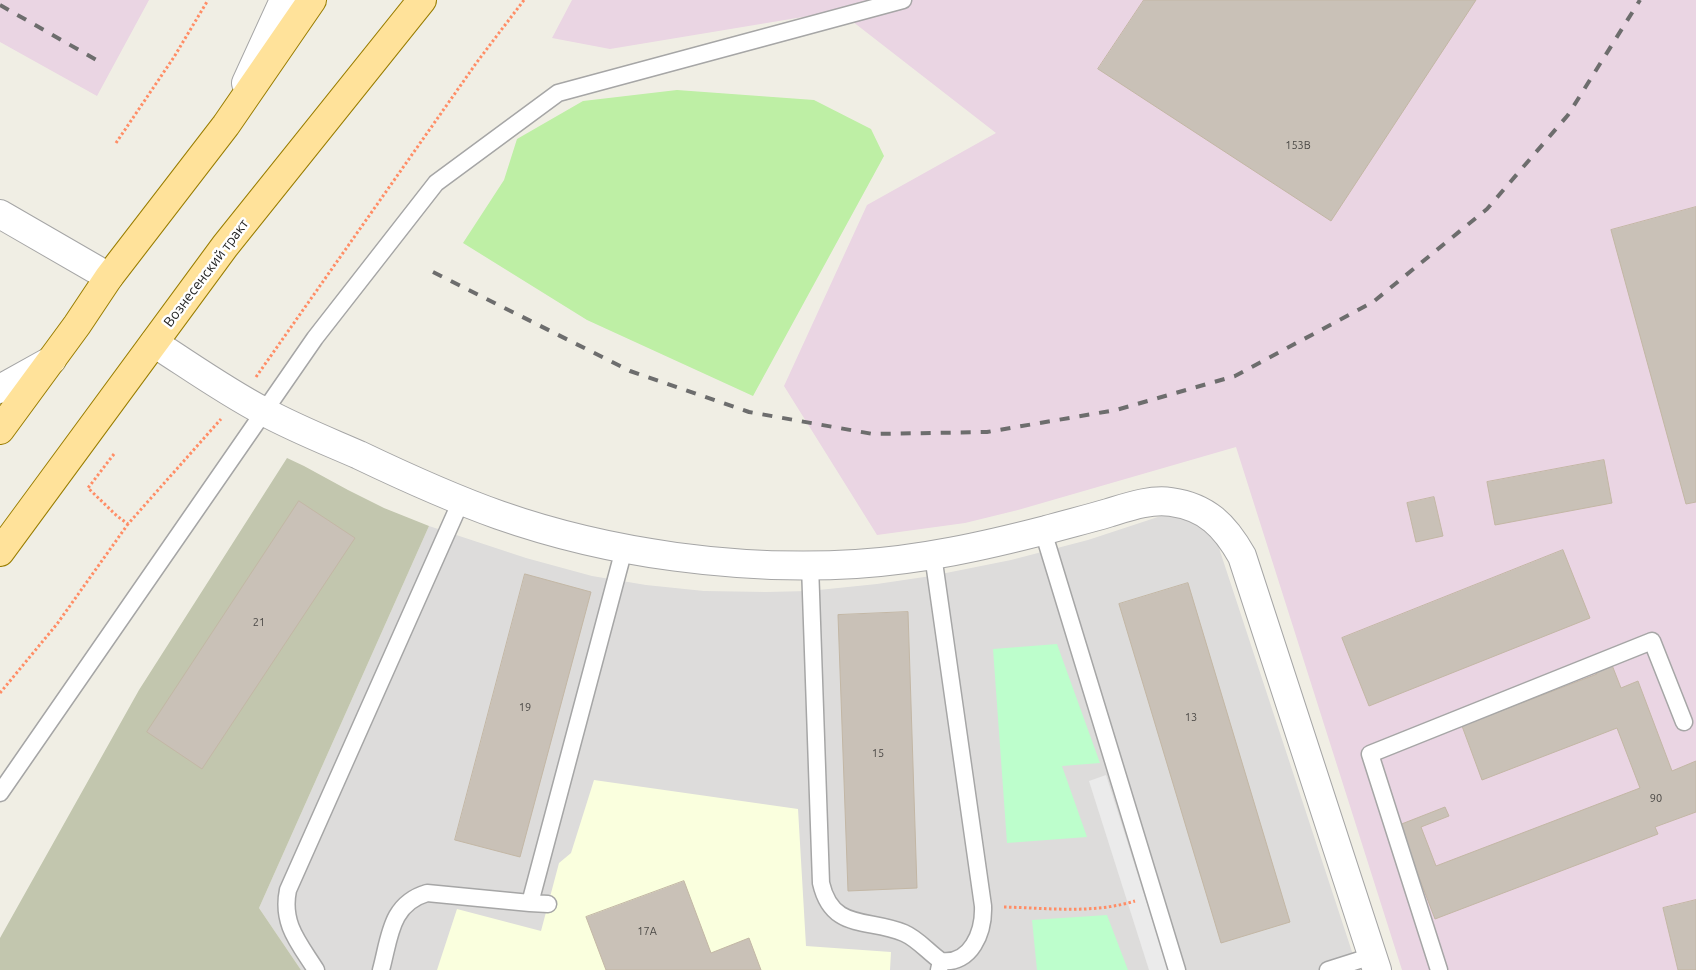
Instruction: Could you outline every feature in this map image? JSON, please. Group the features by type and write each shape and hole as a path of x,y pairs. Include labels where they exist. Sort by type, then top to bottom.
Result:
{"main road":[{"path":"0,430 52,360 109,277 226,125 312,0"},
{"name":"Вознесенский тракт","path":"0,552 225,246 422,0"}],"street":[{"path":"226,125 284,0"},
{"path":"0,214 109,277"},
{"path":"154,343 264,412 461,501 537,527 624,549 672,556 758,564 856,564 933,555 993,543 1140,504 1168,501 1190,506 1212,517 1231,536 1242,556 1375,963"},
{"path":"0,388 52,360"}],"lane":[{"path":"0,793 315,338 436,183 558,93 903,0"},
{"path":"316,970 288,921 286,902 288,890 461,501"},
{"path":"1044,531 1177,970"},
{"path":"530,903 624,549"},
{"path":"810,565 820,883 824,897 830,908 839,915 855,921 904,933 919,942 940,966 961,958 974,944 982,926 984,906 933,555"},
{"path":"1439,970 1370,754 1652,641 1684,722"},
{"path":"381,970 395,919 401,909 417,896 428,893 548,904"},
{"path":"1328,970 1375,963"}],"path":[{"path":"116,143 174,57 208,0"},
{"path":"0,693 57,624 128,524 240,398 273,354 477,62 524,0"},
{"path":"114,454 88,488 128,524"},
{"path":"984,906 1098,909 1112,908 1154,895"}],"shaded area":[{"path":"0,0 149,0 97,96 0,42"},
{"path":"572,0 1696,0 1696,970 1402,970 1236,447 1018,510 965,523 877,535 784,386 867,205 996,133 839,11 610,49 552,38"},
{"path":"287,458 384,508 429,526 259,908 301,970 0,970 0,938 139,690"},
{"path":"1164,515 1178,515 1208,529 1218,545 1358,970 301,970 259,908 429,526 526,558 592,576 646,585 704,591 766,592 809,591 931,576 1011,560 1088,540"},
{"path":"1106,775 1168,970 1149,970 1089,781"},
{"path":"594,780 798,809 806,946 891,952 890,970 437,970 457,909 541,931 559,863 571,853"}],"green space":[{"path":"677,90 814,100 871,129 884,156 753,396 587,320 463,243 504,180 517,139 583,101"},
{"path":"1057,644 1100,763 1062,766 1087,837 1007,843 993,649"},
{"path":"1107,915 1128,970 1037,970 1032,920"}],"building":[{"path":"1144,0 1476,0 1331,221 1098,69"},
{"path":"1696,207 1696,502 1686,504 1611,230"},
{"path":"1604,460 1612,503 1495,525 1487,482"},
{"path":"1434,497 1443,536 1416,542 1407,503"},
{"path":"299,501 355,538 202,769 147,732"},
{"path":"1563,550 1590,618 1369,706 1342,638"},
{"path":"525,574 591,592 520,857 455,840"},
{"path":"1188,583 1290,922 1221,943 1119,604"},
{"path":"908,612 917,888 848,891 838,615"},
{"path":"1610,660 1621,688 1638,681 1672,771 1696,761 1696,812 1655,827 1658,834 1435,919 1399,825 1445,807 1449,816 1421,827 1436,866 1640,788 1617,728 1482,780 1462,726 1597,674 1593,666"},
{"path":"684,881 711,953 749,938 761,970 606,970 586,917"},
{"path":"1696,900 1696,970 1678,970 1663,908"}],"railway":[{"path":"433,272 630,371 749,412 873,434 987,432 1116,410 1235,376 1373,302 1487,209 1568,115 1640,0"},
{"path":"0,5 100,62"}]}
